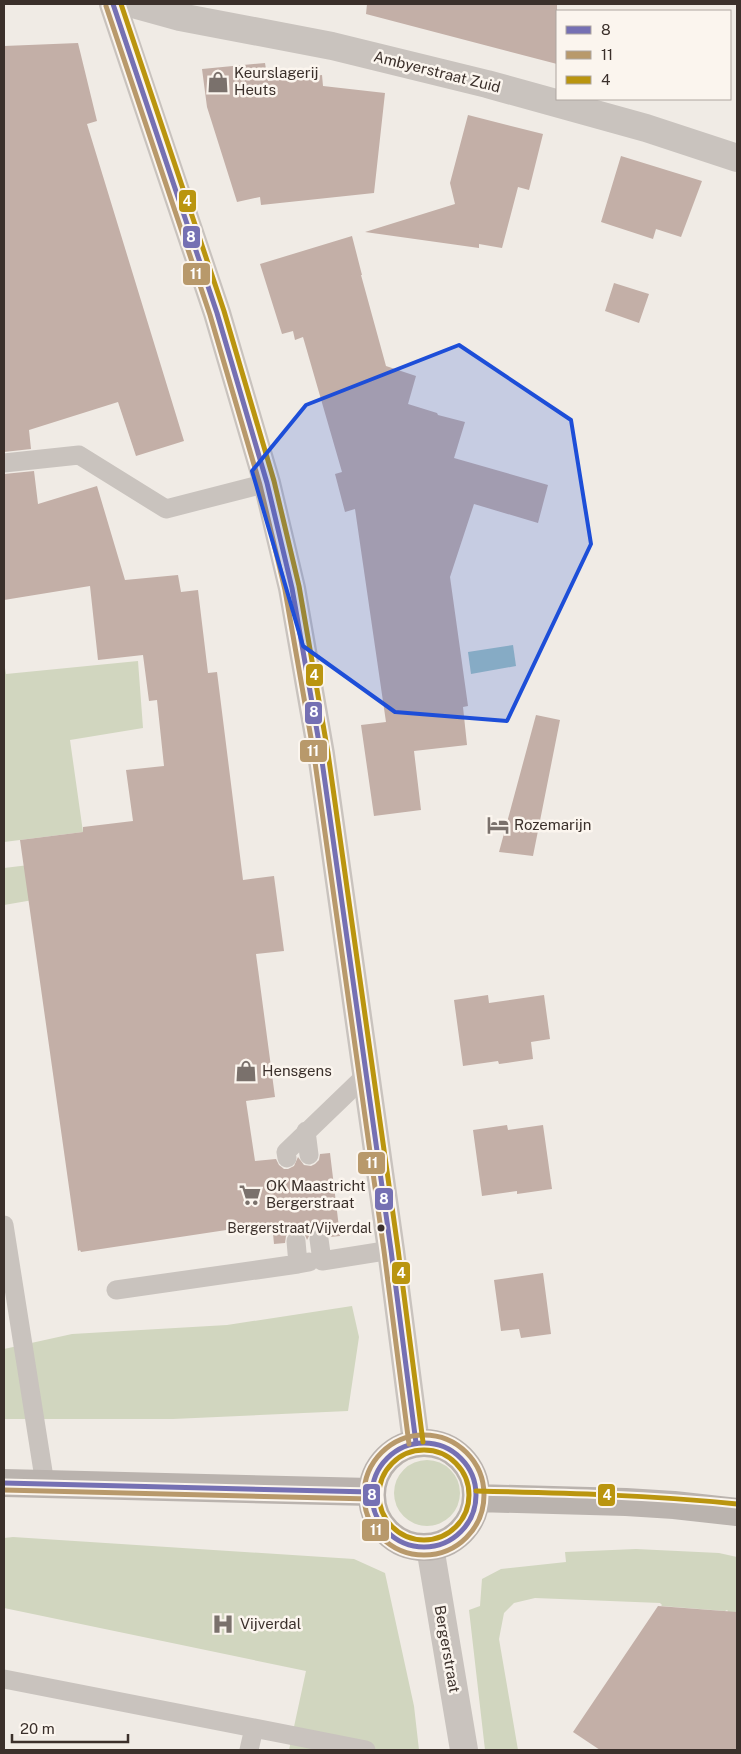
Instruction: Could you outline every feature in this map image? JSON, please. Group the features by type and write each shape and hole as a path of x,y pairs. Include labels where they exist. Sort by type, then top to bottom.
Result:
{"main road":[{"path":"416,1442 427,1442 450,1448 467,1464 476,1486 476,1498 472,1516 462,1531 448,1542 430,1547 406,1544 392,1537 380,1524 373,1509 371,1492 375,1476 384,1461 396,1450 416,1442"},
{"path":"4,1483 371,1492"},
{"path":"476,1498 645,1503 737,1512"}],"street":[{"path":"113,4 217,312 267,483 292,588 321,754 392,1250 416,1442"},
{"name":"Ambyerstraat Zuid","path":"132,4 180,17 332,46 486,84 646,128 737,158"},
{"name":"Bergerstraat","path":"430,1547 464,1750"}],"lane":[{"path":"4,463 79,455 166,509 267,483"},
{"path":"286,1158 286,1152 367,1074"},
{"path":"306,1132 309,1155"},
{"path":"4,1226 46,1484"},
{"path":"319,1239 322,1261"},
{"path":"296,1241 298,1264"},
{"path":"116,1290 392,1250"},
{"path":"4,1679 254,1728 298,1744 366,1750"},
{"path":"249,1750 254,1728"}],"highlighted area":[{"path":"459,345 571,420 591,544 507,721 395,712 303,646 252,471 306,405"}],"green space":[{"path":"138,661 143,728 70,740 83,832 4,842 4,662 6,674"},
{"path":"29,865 33,900 4,905 4,868"},
{"path":"352,1306 359,1337 348,1411 173,1419 4,1419 4,1349 72,1334 227,1325"},
{"path":"427,1460 440,1463 450,1470 457,1480 460,1493 457,1506 450,1516 440,1523 427,1526 414,1523 404,1516 397,1506 394,1493 397,1480 404,1470 414,1463"},
{"path":"13,1537 354,1559 385,1573 414,1706 419,1750 289,1750 306,1671 4,1608 4,1538"},
{"path":"636,1549 719,1553 737,1557 737,1620 724,1617 727,1610 661,1606 660,1603 535,1598 514,1603 504,1613 499,1639 518,1750 485,1750 469,1610 480,1606 482,1579 501,1569 566,1562 565,1552"}],"water":[{"path":"513,645 516,666 471,674 468,652"}],"building":[{"path":"367,4 557,4 556,64 366,14"},
{"path":"78,43 97,121 87,124 184,441 136,456 118,402 29,430 31,449 4,452 4,46"},
{"path":"265,63 268,81 322,75 323,86 385,93 374,193 261,205 260,197 237,202 207,107 202,69"},
{"path":"468,115 543,134 529,190 518,187 502,248 479,244 479,248 365,232 455,204 450,183"},
{"path":"621,156 702,181 681,237 656,229 653,239 601,222"},
{"path":"352,236 386,366 416,376 408,404 465,422 454,458 548,485 538,523 474,504 450,577 468,706 463,707 467,745 414,751 421,810 374,816 361,725 386,722 355,509 345,512 335,474 342,472 303,337 295,340 293,331 282,334 260,264"},
{"path":"614,283 649,294 639,323 605,311"},
{"path":"34,471 38,504 97,486 125,580 178,575 181,592 198,590 208,673 217,672 243,880 274,876 284,951 256,954 275,1097 246,1101 255,1161 276,1159 279,1165 284,1169 288,1169 294,1166 298,1157 304,1165 311,1166 319,1160 320,1154 330,1153 340,1236 330,1237 324,1229 318,1228 312,1230 307,1240 301,1231 295,1230 286,1236 285,1243 274,1244 272,1223 78,1251 20,840 83,832 83,827 133,821 126,770 164,766 157,700 149,701 143,655 98,660 90,586 4,600 4,474"},
{"path":"536,715 560,720 533,856 499,852"},
{"path":"488,995 489,1003 544,995 550,1039 531,1042 533,1059 499,1064 498,1061 463,1066 454,1000"},
{"path":"507,1125 508,1130 543,1125 552,1189 482,1196 473,1130"},
{"path":"543,1273 551,1334 521,1338 519,1329 501,1331 494,1280"},
{"path":"658,1606 737,1612 737,1750 600,1750 573,1732"}],"transit line":[{"name":"8","path":"113,4 217,313 267,483 292,588 321,754 391,1250 416,1443"},
{"name":"4","path":"121,4 224,311 274,481 299,586 328,753 398,1249 423,1442"},
{"name":"11","path":"106,6 210,315 260,485 285,590 314,755 384,1251 409,1444"},
{"name":"11","path":"424,1435 436,1436 447,1440 457,1445 466,1453 474,1462 479,1472 483,1483 484,1495 483,1507 479,1518 474,1528 466,1537 457,1545 447,1550 436,1554 424,1555 412,1554 401,1550 391,1545 382,1537 374,1528 369,1518 365,1507 364,1495 365,1483 369,1472 374,1462 382,1453 391,1445 401,1440 412,1436 424,1435"},
{"name":"8","path":"424,1443 444,1447 453,1451 461,1458 468,1466 472,1475 476,1495 472,1515 468,1524 461,1532 453,1539 444,1543 424,1547 404,1543 395,1539 387,1532 380,1524 376,1515 372,1495 376,1475 380,1466 387,1458 395,1451 404,1447 424,1443"},
{"name":"4","path":"424,1450 441,1454 456,1463 465,1478 469,1495 465,1512 456,1527 441,1536 424,1540 407,1536 392,1527 383,1512 379,1495 383,1478 392,1463 407,1454 424,1450"},
{"name":"8","path":"4,1483 371,1492"},
{"name":"11","path":"4,1490 371,1499"},
{"name":"4","path":"476,1491 639,1496 737,1504"}],"place":[{"name":"Keurslagerij Heuts","path":"218,82"},
{"name":"Rozemarijn","path":"498,825"},
{"name":"Hensgens","path":"246,1071"},
{"name":"OK Maastricht Bergerstraat","path":"250,1195"},
{"name":"Bergerstraat/Vijverdal","path":"381,1228"},
{"name":"Vijverdal","path":"223,1624"}]}
